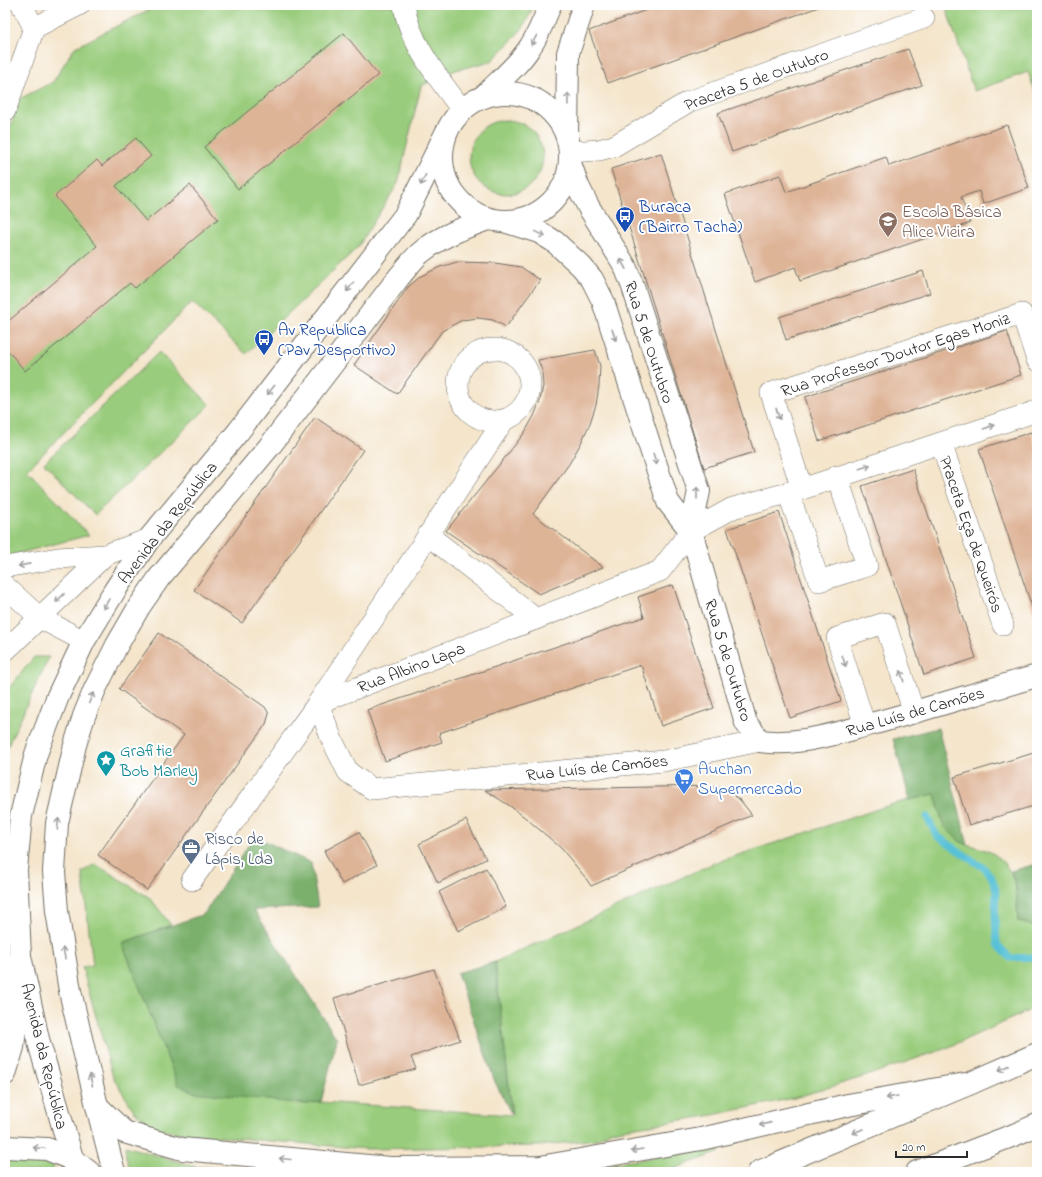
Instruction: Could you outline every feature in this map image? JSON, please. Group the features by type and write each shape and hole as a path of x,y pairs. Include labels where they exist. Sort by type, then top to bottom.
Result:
{"main road":[{"path":"550,5 540,30 529,49 483,97 462,110 446,133 441,154 444,175 453,194 468,210 496,220 523,219 540,211 555,198 565,182 569,151 568,53 584,5"},
{"path":"483,97 503,93 524,95 543,104 558,119 569,151"},
{"name":"Avenida da República","path":"79,1168 38,1039 20,956 16,870 21,816 36,754 58,696 84,641 115,590 149,539 238,432 406,214 446,133"},
{"name":"Rua 5 de Outubro","path":"569,151 578,186 588,206 625,266 699,491 691,531"},
{"name":"Rua 5 de Outubro","path":"496,220 539,232 555,242 592,278 603,301 668,502 691,531 746,723 760,741"},
{"name":"Avenida da República","path":"114,1172 97,1106 68,976 57,911 54,872 57,823 60,807 74,745 84,716 95,689 117,645 159,578 268,447 403,272 424,249 438,240 452,233 496,220"},
{"name":"Rua Luís de Camões","path":"760,741 774,743 814,739 914,713 1037,676"},
{"path":"5,1074 13,1047 18,1001 20,956"},
{"path":"759,1172 1037,1054"},
{"path":"97,1106 124,1132 182,1149 390,1168 540,1167 702,1139 848,1105 971,1083"},
{"path":"917,1172 1037,1125"},
{"path":"950,1172 1014,1135"},
{"path":"5,1147 47,1149 79,1168"}],"street":[{"path":"22,5 34,28"},
{"path":"5,111 34,28 79,5"},
{"path":"404,5 405,12 418,47 462,110"},
{"name":"Praceta 5 de Outubro","path":"569,151 599,150 614,146 688,102 924,18"},
{"name":"Rua Professor Doutor Egas Moniz","path":"795,490 771,393 1022,314 1037,360"},
{"path":"691,531 733,508 795,490 1037,411"},
{"path":"192,880 318,703 504,420"},
{"name":"Praceta Eça de Queirós","path":"941,443 1003,626"},
{"path":"795,490 819,582 867,566 837,476"},
{"name":"Rua Albino Lapa","path":"318,703 660,571 691,531"},
{"path":"428,535 536,619"},
{"path":"5,567 58,558 105,555 149,539"},
{"path":"5,652 105,555"},
{"path":"5,586 40,618 84,641"},
{"path":"865,726 837,638 885,622 914,713"},
{"name":"Rua Luís de Camões","path":"318,703 332,740 348,772 372,789 664,761 760,741"}],"green space":[{"path":"158,5 534,5 523,28 492,61 456,70 421,86 398,183 358,247 246,354 192,302 27,470 89,535 5,557 5,144 19,99 53,82 74,48"},
{"path":"945,5 1037,5 1037,97 1028,72 974,91"},
{"path":"506,120 520,123 532,131 540,143 543,157 540,171 532,183 520,191 506,194 492,191 480,183 472,171 469,157 472,143 480,131 492,123"},
{"path":"159,352 210,405 95,515 44,463"},
{"path":"34,657 49,657 5,752 5,693"},
{"path":"938,728 968,845 959,841 943,825 935,794 910,800 893,739"},
{"path":"935,793 959,841 991,852 1002,861 1012,876 1015,884 1018,921 1037,928 1037,1007 947,1048 860,1078 794,1098 708,1116 610,1131 597,1139 539,1146 367,1149 187,1134 155,1129 134,1111 113,1077 82,967 93,965 82,872 95,864 150,898 171,925 122,943 305,1104 321,1102 512,1115 495,962 714,863 890,805"},
{"path":"254,836 311,863 318,907 254,910 337,1039 321,1102 305,1104 194,1092 178,1085 122,943 204,914"},
{"path":"1037,864 1037,928 1018,921 1016,885 1011,871"},
{"path":"495,962 512,1115 495,1082 457,973"},
{"path":"125,1146 193,1166 274,1172 131,1172 126,1157"},
{"path":"712,1149 720,1152 665,1172 553,1172"},
{"path":"31,1156 53,1165 55,1172 5,1172 5,1157"}],"building":[{"path":"660,5 824,5 608,83 589,31"},
{"path":"344,33 378,75 238,189 204,147"},
{"path":"908,49 922,85 732,152 718,113"},
{"path":"1007,125 1029,188 983,204 979,191 961,197 970,223 800,281 795,267 755,282 725,194 780,175 786,192 886,157 889,166"},
{"path":"136,138 151,156 116,186 146,221 190,185 218,219 135,288 130,283 25,371 5,347 5,324 97,246 55,196 97,160 102,166"},
{"path":"661,153 754,452 704,468 611,169"},
{"path":"457,262 495,263 521,267 540,280 506,327 493,320 478,318 462,320 442,331 397,394 354,365 408,287 421,276 440,267"},
{"path":"923,271 930,293 786,340 779,317"},
{"path":"1007,331 1021,375 819,441 805,397"},
{"path":"595,350 600,366 599,386 596,405 590,423 569,464 533,514 603,567 539,594 446,531 525,432 534,416 540,401 543,386 542,371 538,360"},
{"path":"315,417 363,450 242,623 194,590"},
{"path":"1031,432 1037,450 1037,622 979,449"},
{"path":"913,469 976,658 924,675 862,486"},
{"path":"779,512 841,701 790,718 727,529"},
{"path":"673,585 714,708 661,726 641,665 439,733 442,742 385,761 367,710 644,617 638,597"},
{"path":"159,633 265,707 269,714 266,724 147,890 98,855 184,735 119,689"},
{"path":"1037,752 1037,805 969,825 954,777"},
{"path":"713,786 725,788 740,800 752,815 591,886 561,848 510,806 485,790"},
{"path":"466,820 486,859 438,883 419,844"},
{"path":"359,832 377,865 342,884 324,851"},
{"path":"486,868 506,907 458,931 439,892"},
{"path":"434,969 460,1040 411,1057 416,1069 359,1085 334,998"}],"waterway":[{"path":"927,817 937,836 984,868 991,876 996,889 995,916 997,944 1010,958 1037,957"}],"place":[{"name":"Buraca (Bairro Tacha)","path":"625,233"},
{"name":"Escola Básica Alice Vieira","path":"888,238"},
{"name":"Av Republica (Pav Desportivo)","path":"264,356"},
{"name":"Grafitie Bob Marley","path":"106,777"},
{"name":"Auchan Supermercado","path":"684,795"},
{"name":"Risco de Lápis, Lda","path":"191,865"}]}
